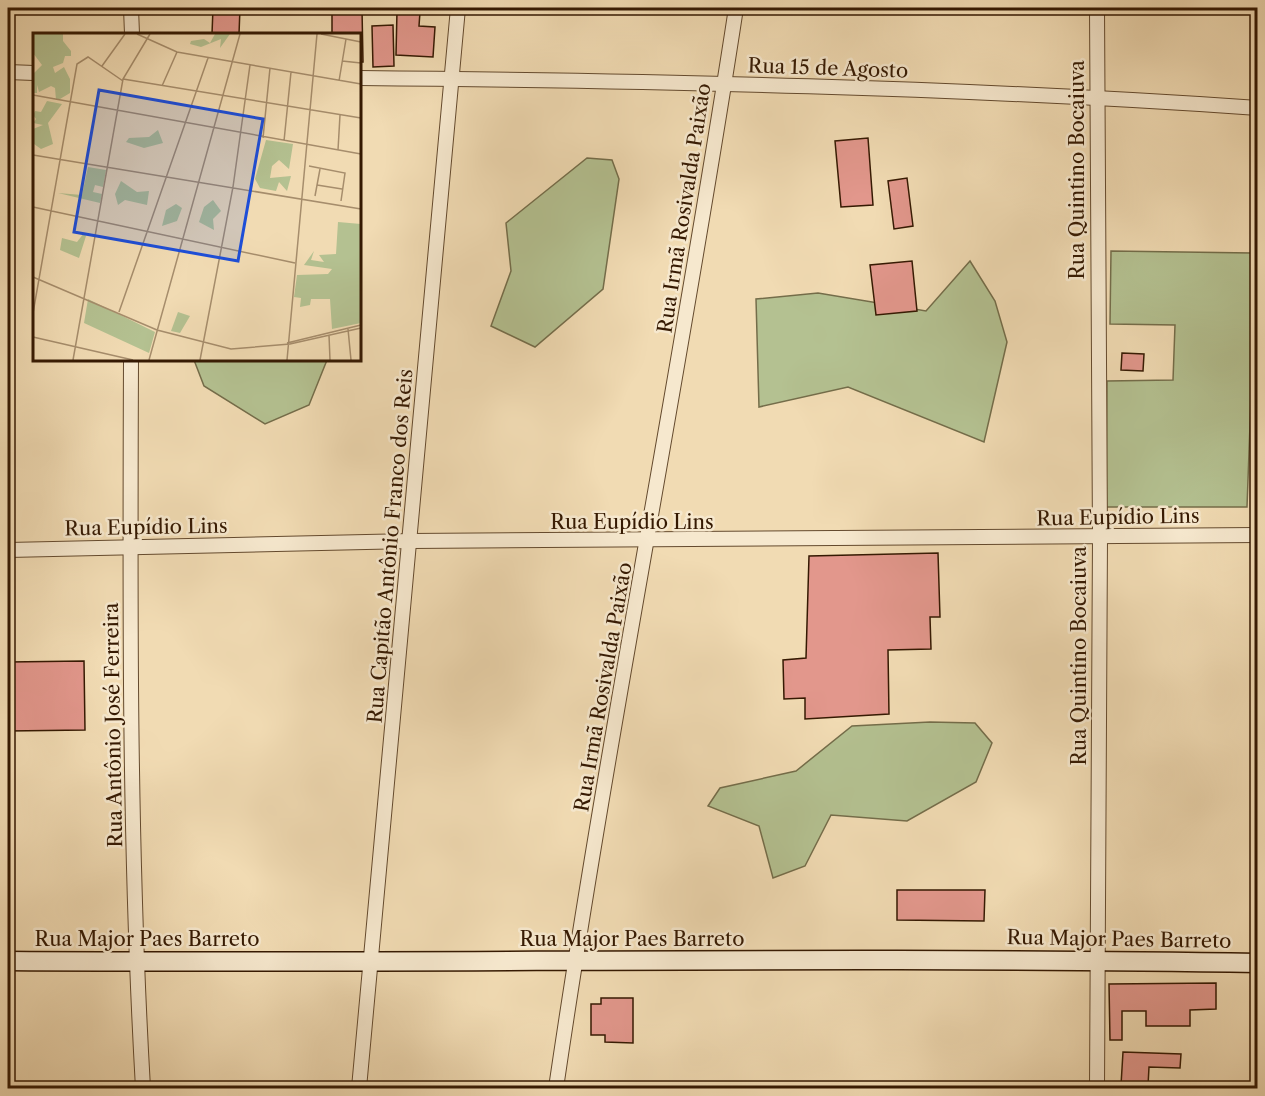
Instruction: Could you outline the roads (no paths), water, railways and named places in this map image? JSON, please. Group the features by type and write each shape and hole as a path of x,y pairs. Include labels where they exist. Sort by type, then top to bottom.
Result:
{"street":[{"path":"131,8 132,33"},
{"name":"Rua Capitão Antônio Franco dos Reis","path":"359,1089 369,963 411,541 458,8"},
{"name":"Rua Irmã Rosivalda Paixão","path":"556,1089 575,962 648,541 736,8"},
{"name":"Rua Quintino Bocaiuva","path":"1097,8 1100,537 1097,1089"},
{"path":"8,72 33,73"},
{"name":"Rua 15 de Agosto","path":"362,78 724,85 1096,97 1257,108"},
{"name":"Rua Antônio José Ferreira","path":"131,362 130,546 136,962 142,1089"},
{"name":"Rua Eupídio Lins","path":"8,550 411,541 1257,535"},
{"name":"Rua Major Paes Barreto","path":"8,961 369,963 1097,960 1257,963"}]}
